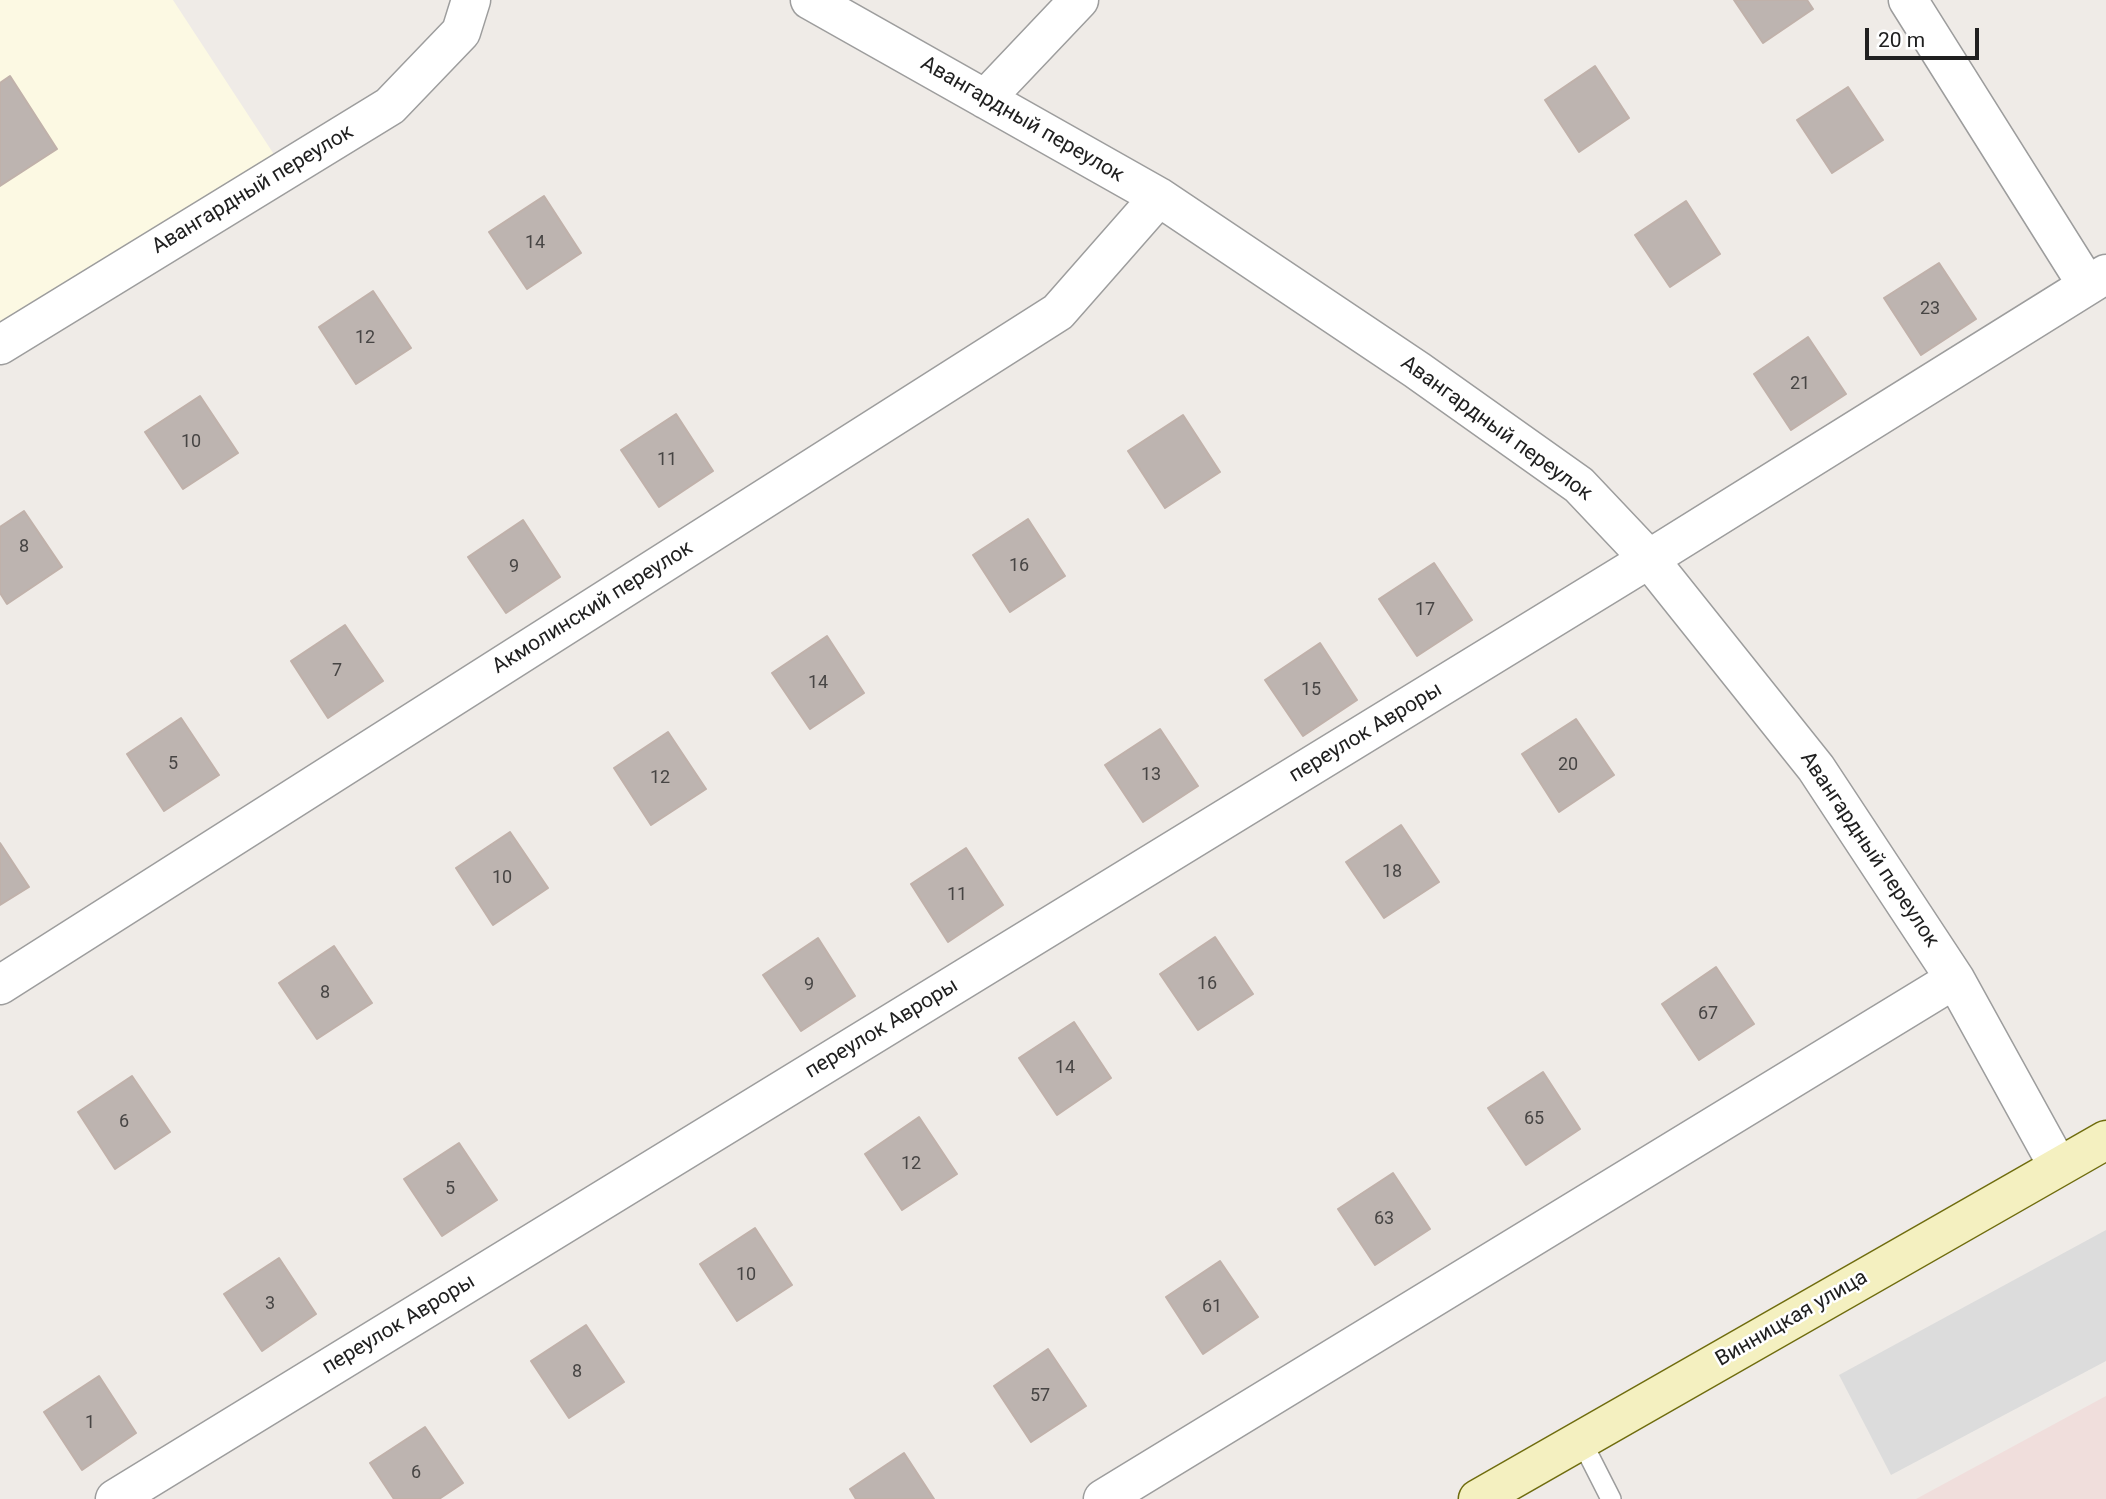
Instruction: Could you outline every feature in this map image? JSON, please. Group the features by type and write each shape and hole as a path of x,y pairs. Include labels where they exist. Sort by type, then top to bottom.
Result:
{"main road":[{"name":"Винницкая улица","path":"1478,1499 2106,1140"}],"street":[{"name":"Авангардный переулок","path":"0,345 390,106 461,32 471,0"},
{"name":"Авангардный переулок","path":"810,0 1158,197 1418,370 1579,485 1650,559 1816,768 1955,979 2058,1167"},
{"path":"985,99 1079,0"},
{"path":"1908,0 2096,280"},
{"name":"Акмолинский переулок","path":"0,985 1058,312 1158,197"},
{"name":"переулок Авроры","path":"115,1499 1650,559 2096,280"},
{"path":"1102,1499 1955,979"}],"lane":[{"path":"1581,1440 1611,1499"}],"shaded area":[{"path":"0,0 173,0 277,159 0,333"},
{"path":"2106,1230 2106,1361 1891,1475 1839,1375"},
{"path":"2106,1396 2106,1499 1916,1499"}],"building":[{"path":"1734,0 1807,0 1813,9 1763,43"},
{"path":"1595,66 1629,118 1579,152 1545,100"},
{"path":"10,76 57,149 0,186 0,83"},
{"path":"1848,87 1883,140 1832,173 1797,120"},
{"path":"544,196 581,253 527,289 489,232"},
{"path":"1686,201 1720,254 1670,287 1635,235"},
{"path":"1939,263 1976,319 1921,355 1884,298"},
{"path":"373,291 411,348 356,384 319,327"},
{"path":"1808,337 1846,394 1791,430 1754,374"},
{"path":"200,396 238,453 183,489 145,432"},
{"path":"676,414 713,471 659,507 621,450"},
{"path":"1183,415 1220,472 1165,508 1128,451"},
{"path":"24,511 62,567 7,604 0,593 0,527"},
{"path":"1028,519 1065,576 1010,612 973,555"},
{"path":"523,520 560,577 506,613 468,557"},
{"path":"1434,563 1472,620 1417,656 1379,599"},
{"path":"345,625 383,681 328,718 291,661"},
{"path":"827,636 864,693 810,729 772,673"},
{"path":"1320,643 1357,700 1303,736 1265,680"},
{"path":"181,718 219,775 164,811 127,754"},
{"path":"1576,719 1614,775 1559,812 1522,754"},
{"path":"1160,729 1198,786 1143,822 1105,765"},
{"path":"668,732 706,789 651,825 614,768"},
{"path":"1401,825 1439,882 1384,918 1346,862"},
{"path":"510,832 548,888 493,925 456,868"},
{"path":"0,843 29,887 0,905"},
{"path":"966,848 1003,905 948,942 911,884"},
{"path":"1215,937 1253,994 1198,1030 1160,974"},
{"path":"818,938 855,996 801,1031 763,975"},
{"path":"334,946 372,1003 317,1039 279,983"},
{"path":"1716,967 1754,1024 1699,1060 1662,1004"},
{"path":"1074,1022 1111,1078 1057,1115 1019,1058"},
{"path":"1543,1072 1580,1129 1526,1165 1488,1108"},
{"path":"132,1076 170,1132 115,1169 78,1112"},
{"path":"919,1117 957,1174 902,1210 865,1154"},
{"path":"459,1143 497,1200 442,1236 404,1179"},
{"path":"1393,1173 1430,1229 1375,1265 1338,1209"},
{"path":"755,1228 792,1285 737,1321 700,1264"},
{"path":"279,1258 316,1314 262,1351 224,1294"},
{"path":"1220,1261 1258,1317 1203,1354 1166,1297"},
{"path":"586,1325 624,1382 569,1418 531,1361"},
{"path":"1048,1349 1086,1406 1031,1442 994,1386"},
{"path":"99,1376 136,1433 82,1470 44,1412"},
{"path":"425,1427 463,1483 439,1499 394,1499 370,1463"},
{"path":"904,1453 934,1499 856,1499 850,1489"}]}
